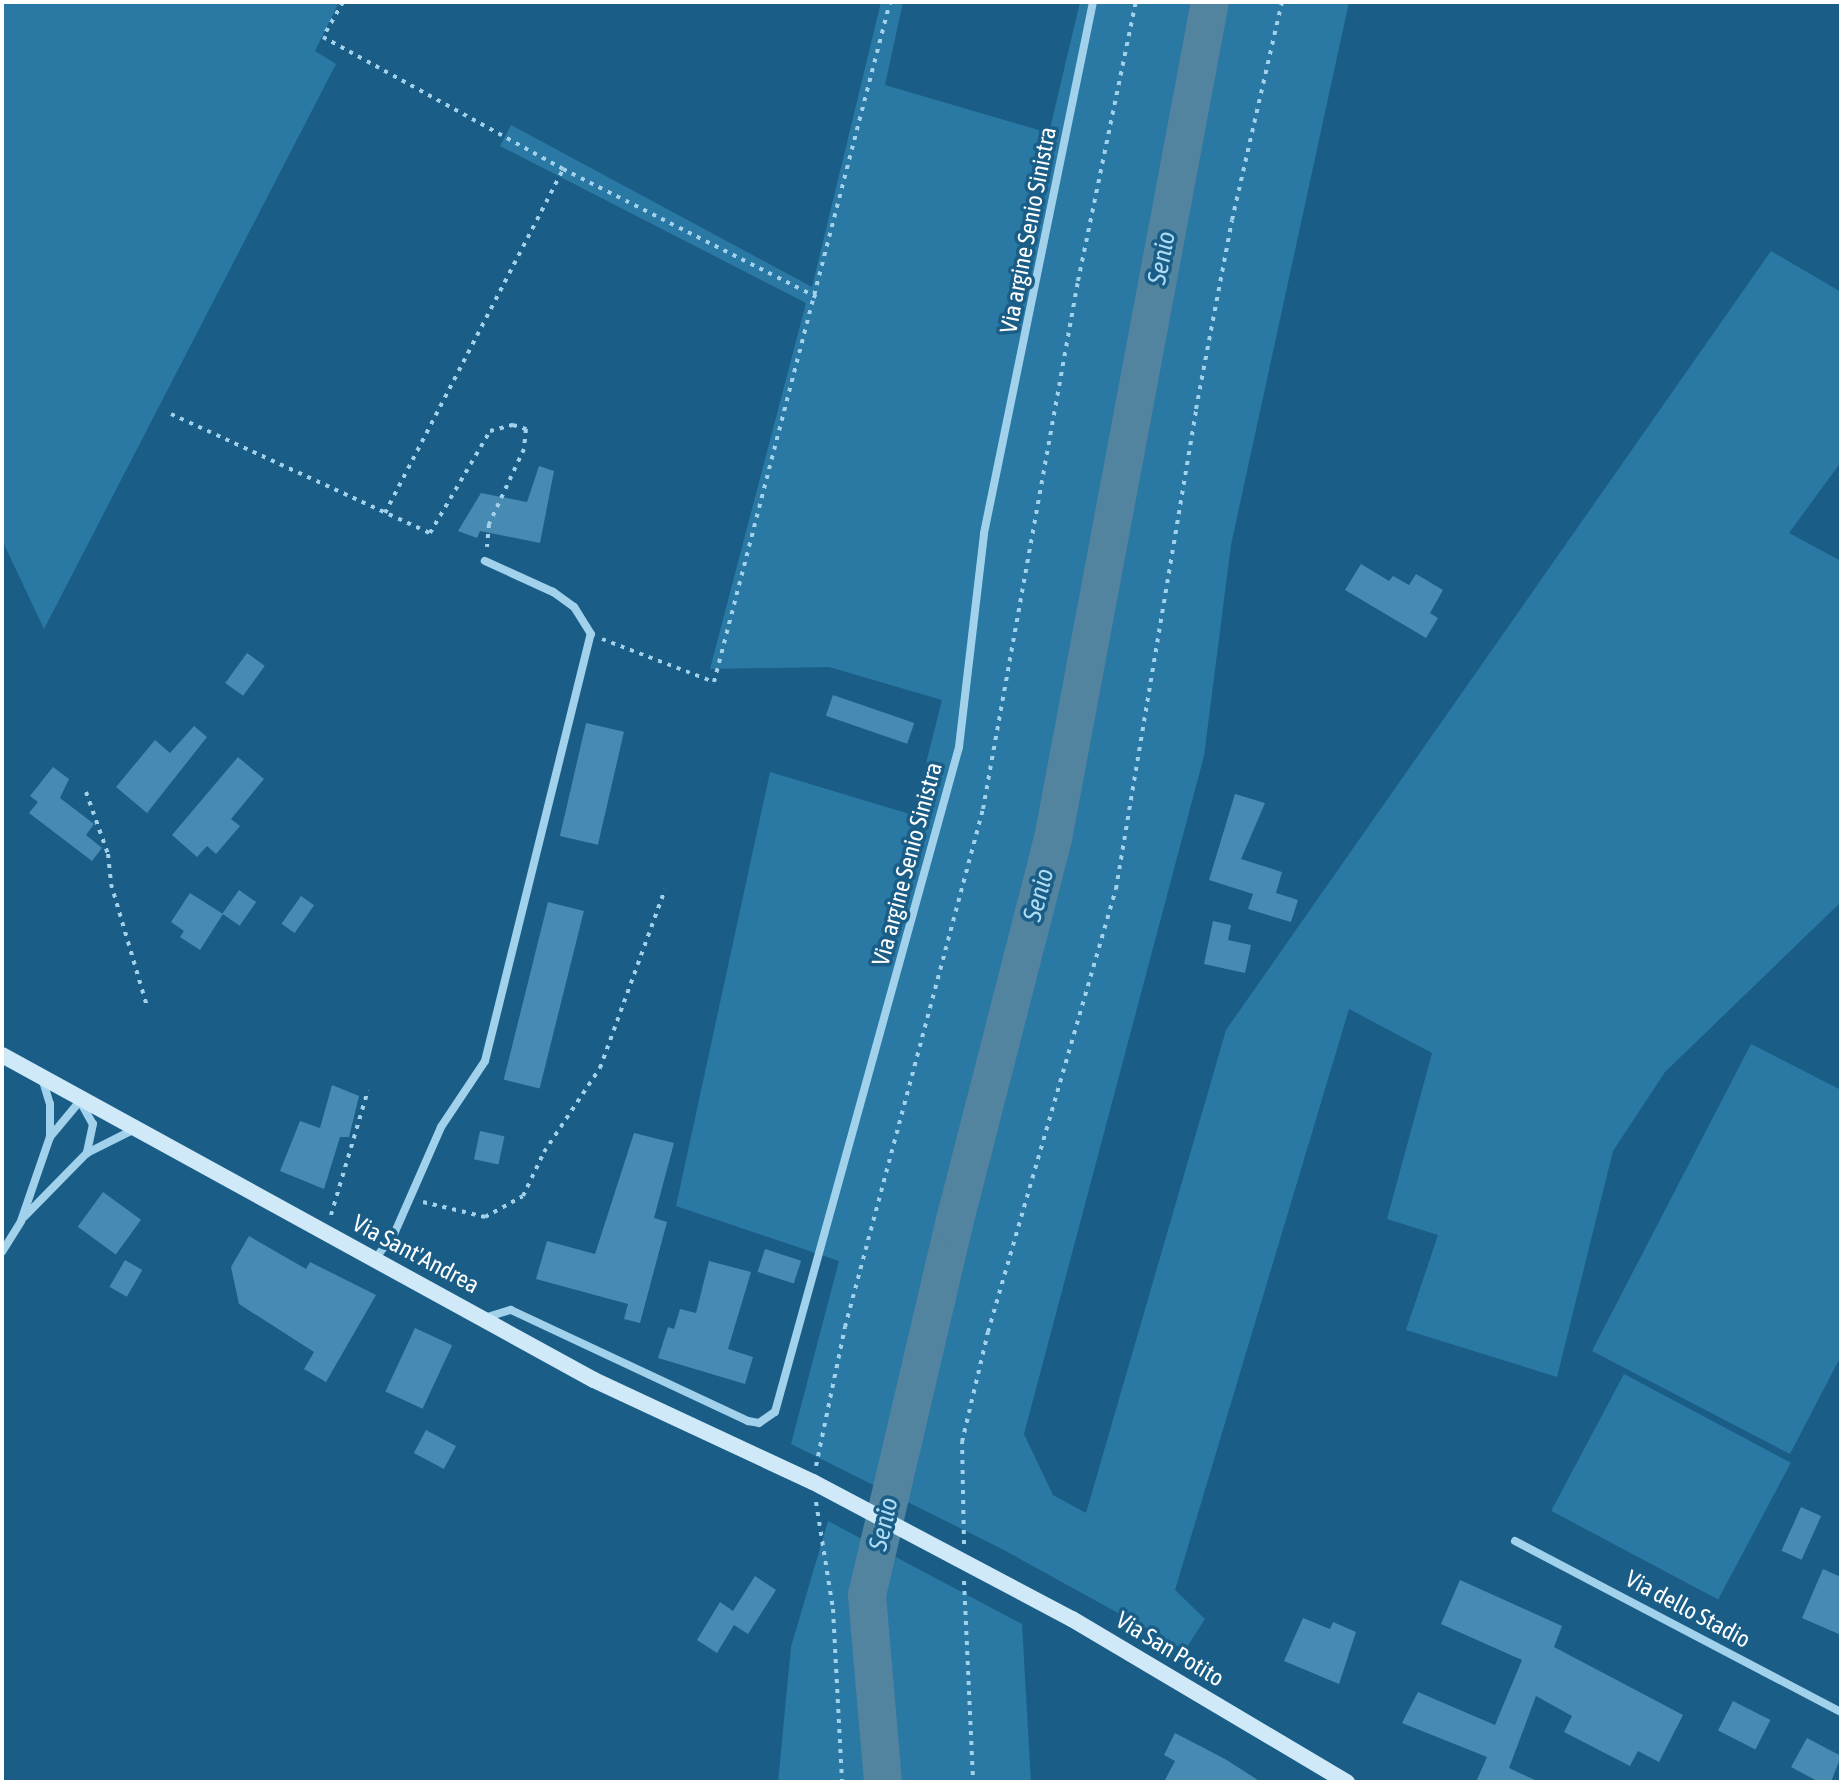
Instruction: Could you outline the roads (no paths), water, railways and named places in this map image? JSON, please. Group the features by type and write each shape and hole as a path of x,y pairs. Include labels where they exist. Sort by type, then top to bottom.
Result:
{"street":[{"name":"Via argine Senio Sinistra","path":"484,1318 511,1310 748,1421 759,1423 775,1412 959,747 984,533 1093,2"},
{"path":"376,1258 395,1232 441,1127 485,1061 591,634 574,607 553,592 485,561"},
{"name":"Via Sant'Andrea","path":"2,1055 80,1101 376,1258 594,1380 813,1482 964,1566"},
{"path":"2,1252 21,1221 50,1137 50,1104 42,1077"},
{"path":"50,1137 80,1101 93,1124 87,1153"},
{"path":"21,1221 87,1153 133,1130"},
{"name":"Via dello Stadio","path":"1515,1541 1841,1712"},
{"name":"Via San Potito","path":"964,1566 1072,1619 1347,1782"}],"waterway":[{"name":"Senio","path":"883,1782 867,1595 954,1224 1053,839 1210,2"}]}
